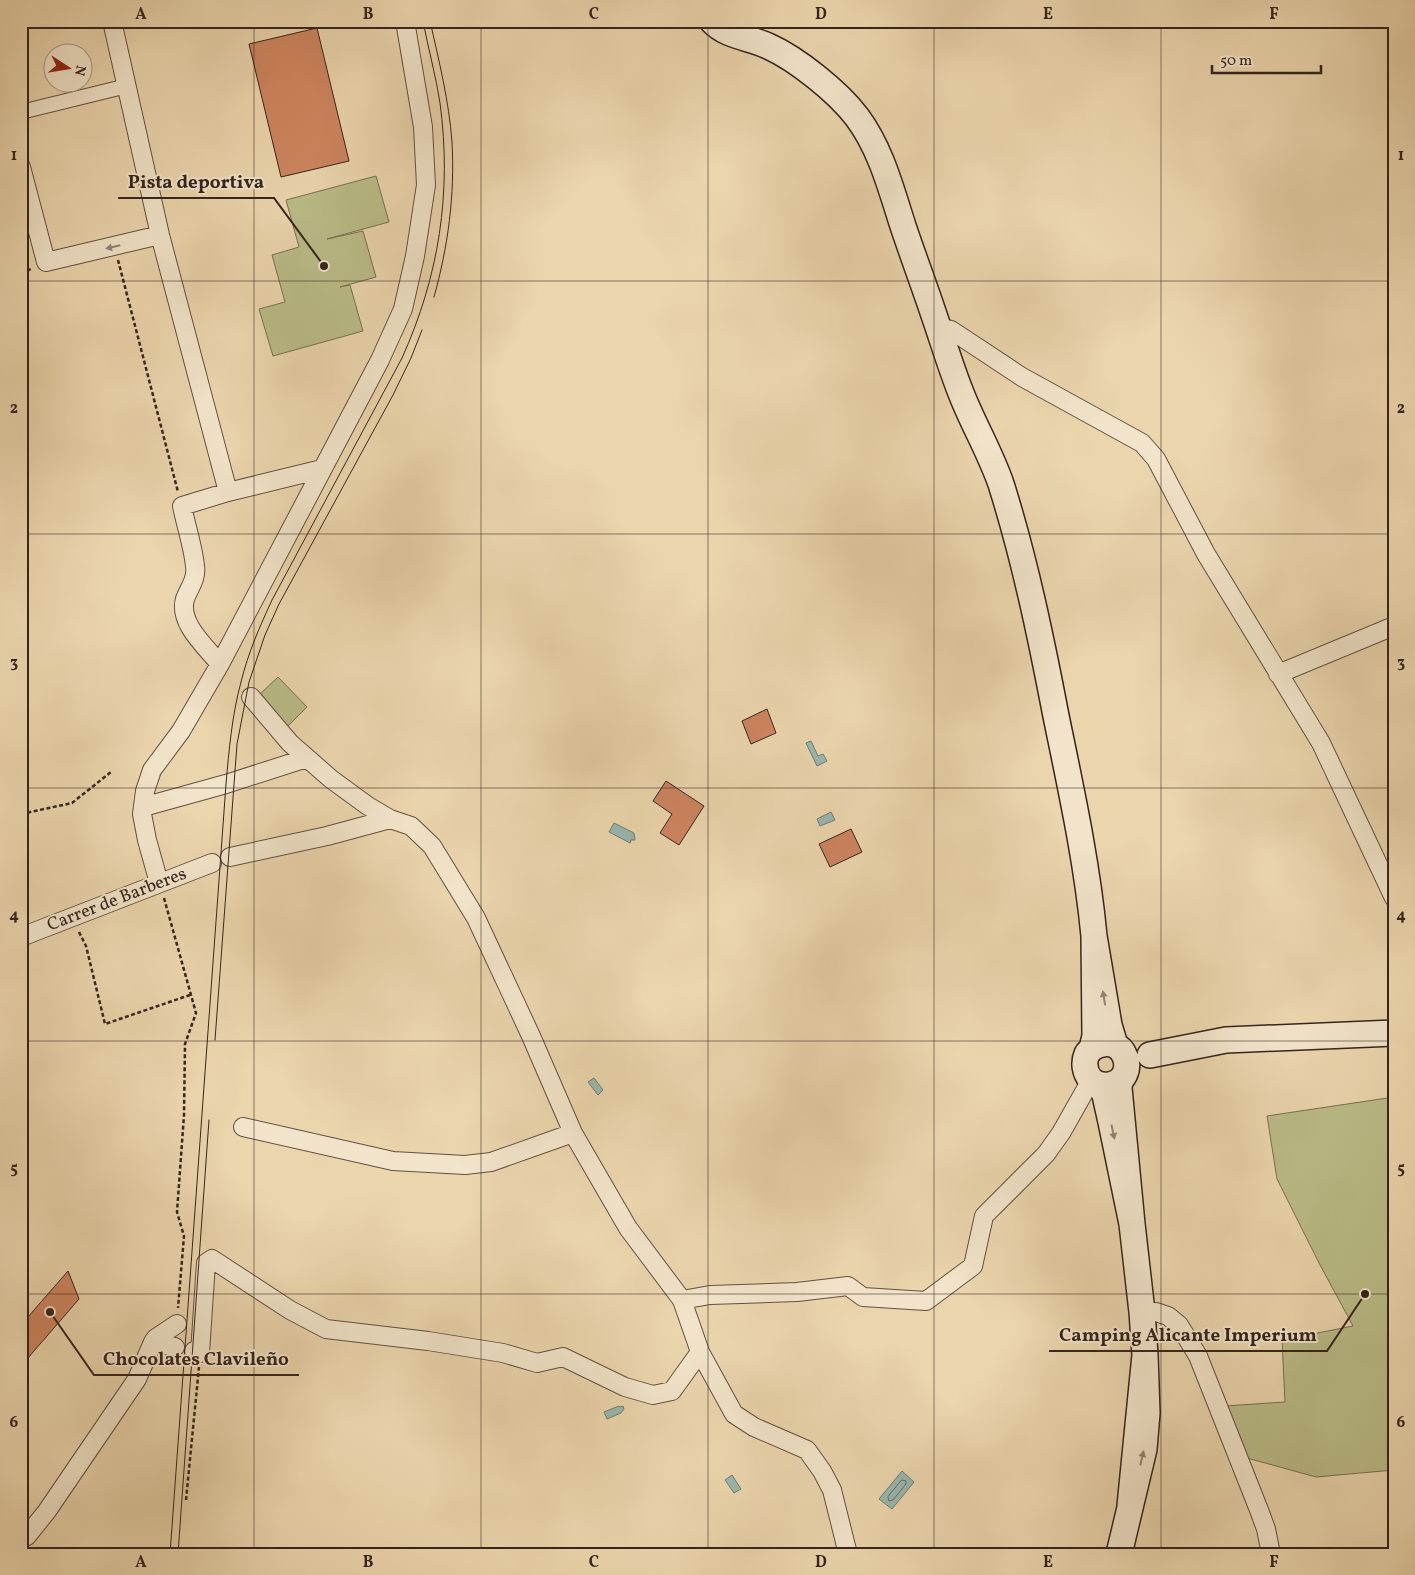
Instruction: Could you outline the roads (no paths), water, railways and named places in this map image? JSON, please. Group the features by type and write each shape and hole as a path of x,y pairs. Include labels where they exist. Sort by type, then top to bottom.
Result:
{"main road":[{"path":"712,21 718,28 729,34 768,46 826,85 856,116 876,149 888,177 962,395 999,480 1022,553 1072,792 1089,887 1094,936 1109,1025 1111,1122 1132,1224 1142,1312 1147,1413 1144,1449 1119,1554"},
{"path":"1110,1065 1226,1040 1394,1033"}],"street":[{"path":"112,21 160,235 228,492"},
{"path":"159,883 142,814 145,791 152,770 181,730 220,664 380,360 403,309 416,256 426,185 423,127 405,21"},
{"path":"21,112 126,86"},
{"path":"21,167 46,262 160,235"},
{"path":"938,327 951,330 1022,377 1142,443 1150,450 1206,554 1321,743 1394,898"},
{"path":"220,664 190,626 183,609 196,568 182,506 228,492 322,469"},
{"path":"1278,674 1394,626"},
{"path":"252,697 290,742 354,797 390,819 411,826 432,846 476,918 531,1036 573,1133 628,1228 682,1300 700,1352 734,1414 754,1427 807,1450 832,1490 848,1554"},
{"path":"143,807 226,784 308,758"},
{"path":"230,857 327,836 390,819"},
{"name":"Carrer de Barberes","path":"21,937 212,862"},
{"path":"682,1300 710,1295 797,1292 848,1286 863,1297 926,1301 973,1266 984,1216 1046,1154 1110,1065"},
{"path":"243,1127 394,1161 465,1165 491,1162 573,1133"},
{"path":"197,1352 206,1263 212,1259 290,1310 326,1329 428,1341 503,1353 537,1363 563,1357 625,1387 653,1396 672,1391 700,1352"},
{"path":"1142,1312 1156,1312 1168,1316 1179,1325 1198,1356 1259,1510 1266,1529 1271,1554"},
{"path":"21,1539 27,1536 47,1511 137,1379 153,1342 176,1324"},
{"path":"153,1342 175,1347"}],"water":[{"path":"811,741 818,756 823,754 827,761 817,766 806,743"},
{"path":"831,812 835,820 820,826 817,819"},
{"path":"614,823 634,833 635,840 631,840 630,843 609,832"},
{"path":"594,1078 603,1090 598,1095 588,1082"},
{"path":"623,1406 624,1409 621,1413 607,1419 604,1412"},
{"path":"902,1471 914,1482 892,1509 879,1499"},
{"path":"732,1475 741,1489 734,1493 725,1480"}],"tram line":[{"path":"170,1554 226,784 233,720 247,661 272,600 402,358 425,296 439,234 443,202 444,169 440,103 423,21"},
{"path":"430,21 449,111 453,162 447,240 434,297"},
{"path":"215,1040 237,744 249,682 265,635 279,604 393,395 422,330"},
{"path":"178,1554 209,1120"}],"place":[{"name":"Pista deportiva","path":"324,266"},
{"name":"Camping Alicante Imperium","path":"1365,1294"},
{"name":"Chocolates Clavileño","path":"50,1312"}]}
